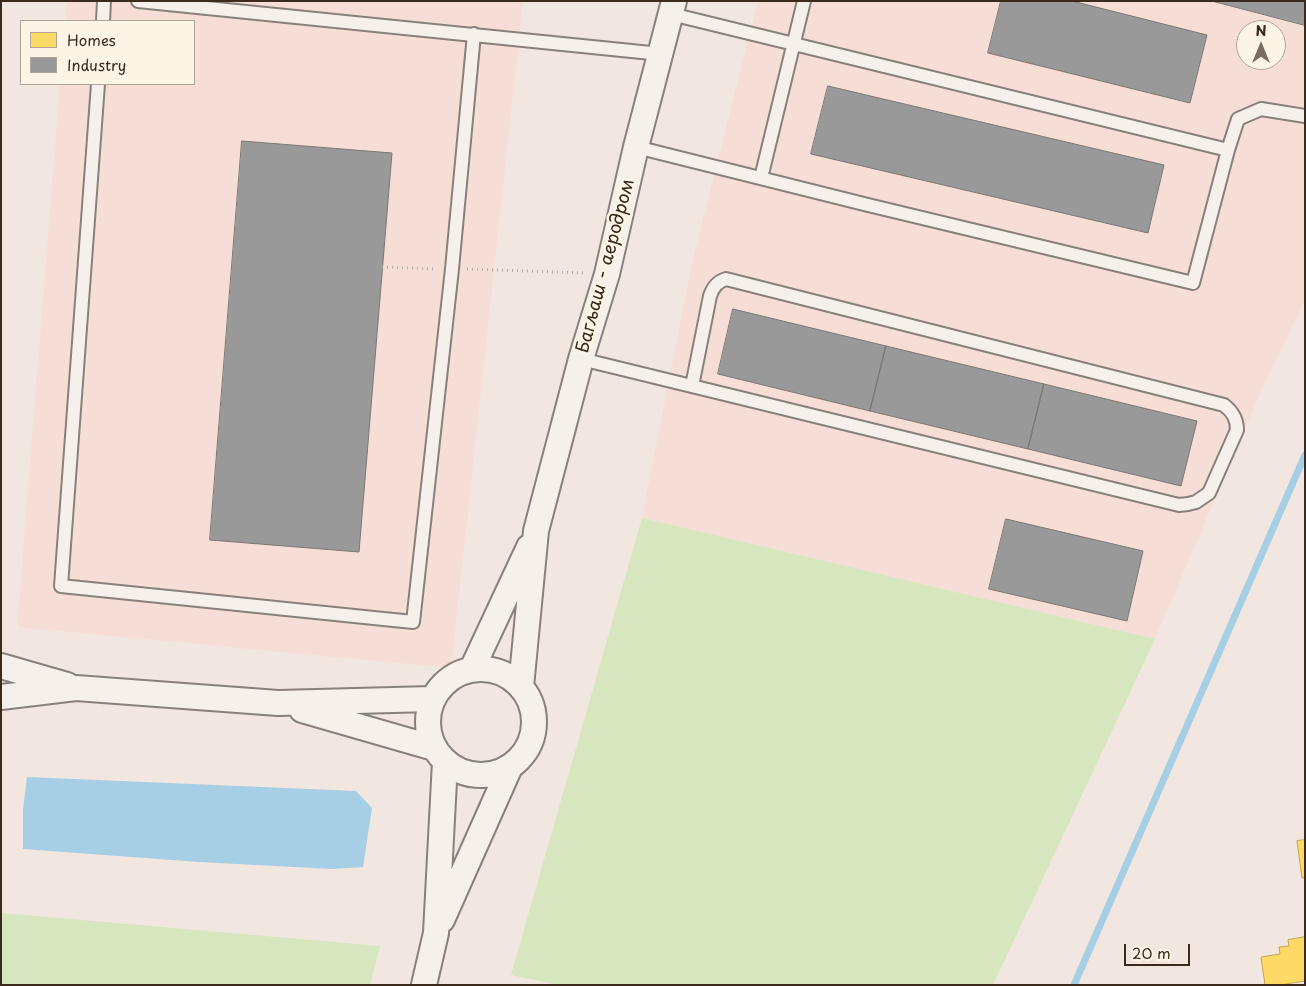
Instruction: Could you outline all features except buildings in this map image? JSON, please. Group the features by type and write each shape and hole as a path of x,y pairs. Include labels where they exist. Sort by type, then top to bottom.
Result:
{"street":[{"name":"Багљаш - аеродром","path":"521,687 536,531 581,359 607,274 636,147 673,7"},
{"name":"Багљаш - аеродром","path":"472,669 536,531"},
{"path":"1,666 76,688"},
{"path":"278,703 439,755 459,771 475,776 494,774 510,767 524,755 532,738 535,720 531,702 521,687 507,676 490,669 472,669 455,675 442,685 432,700 427,716 428,732 439,755 436,933"},
{"path":"1,697 76,688 278,703 432,700"},
{"path":"424,985 436,933 510,767"}],"lane":[{"path":"103,20 104,1"},
{"path":"138,1 661,54"},
{"path":"761,178 804,1"},
{"path":"673,7 794,43 1228,150"},
{"path":"98,85 62,586 413,622 452,269 474,34"},
{"path":"636,147 1193,283 1238,119 1261,109 1305,116"},
{"path":"581,359 1178,505 1196,502 1209,493 1237,430 1234,414 1224,405 726,279 717,283 712,289 692,386"}],"path":[{"path":"382,267 607,274"}],"shaded area":[{"path":"67,1 523,1 451,668 17,627 60,85 195,85 195,20 65,20"},
{"path":"758,1 1305,1 1305,299 1260,394 1155,639 642,518 693,259"}],"green space":[{"path":"642,518 1155,639 993,985 559,985 511,975"},
{"path":"1,913 380,946 370,985 1,985"}],"water":[{"path":"27,777 356,791 372,808 363,867 332,869 199,862 23,849 23,810"}],"waterway":[{"path":"1074,985 1305,455"}]}
